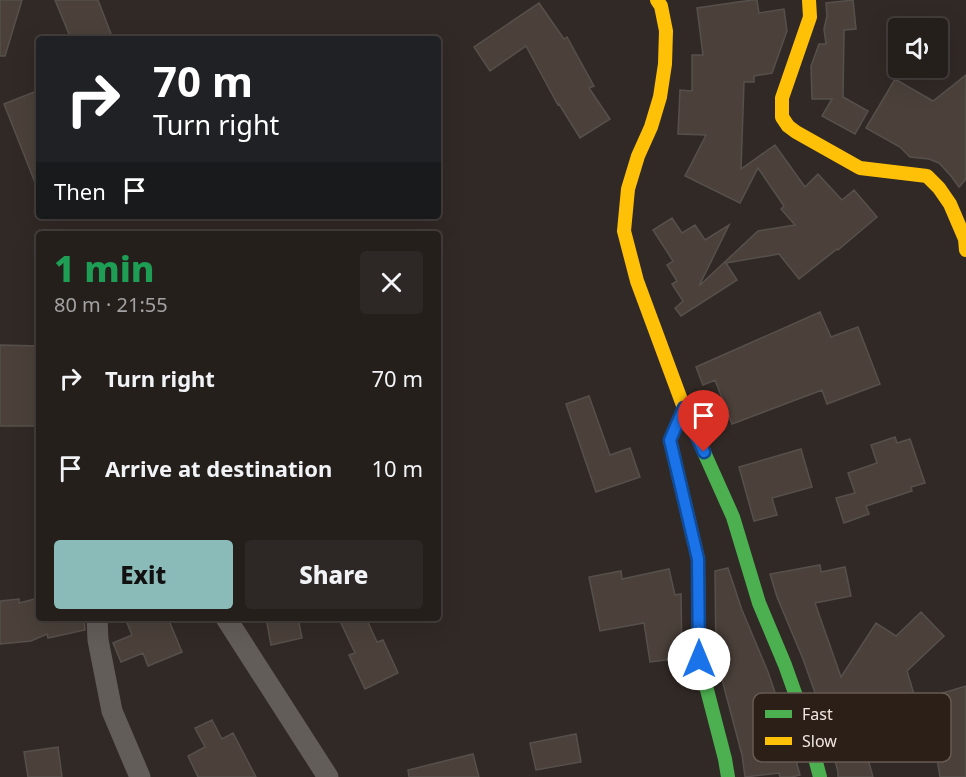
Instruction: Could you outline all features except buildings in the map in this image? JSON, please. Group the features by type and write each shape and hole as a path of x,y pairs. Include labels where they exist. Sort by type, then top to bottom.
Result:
{"main road":[{"path":"657,0 661,6 666,31 666,64 660,97 651,127 638,156 628,189 624,231 637,281 684,408 733,517 759,603 795,693"},
{"path":"809,0 810,17 782,98 782,117 796,132 861,168 927,176 950,204 965,239 966,250"},
{"path":"684,408 670,440 698,559 699,659 728,777"},
{"path":"816,762 820,777"}],"street":[{"path":"97,621 98,640 112,711 140,777"},
{"path":"228,621 328,777"}],"traffic: fast":[{"path":"684,408 670,440 698,559 699,659 728,777"},
{"path":"695,432 733,517 759,603 795,693"},
{"path":"816,762 820,777"}],"traffic: slow":[{"path":"657,0 661,6 666,31 665,64 660,97 628,189 624,231 637,281 695,432"},
{"path":"809,0 810,17 782,98 782,117 796,132 860,168 927,176 950,204 965,239 966,250"}],"route":[{"path":"699,659 698,559 670,440 684,408 704,452"}]}
